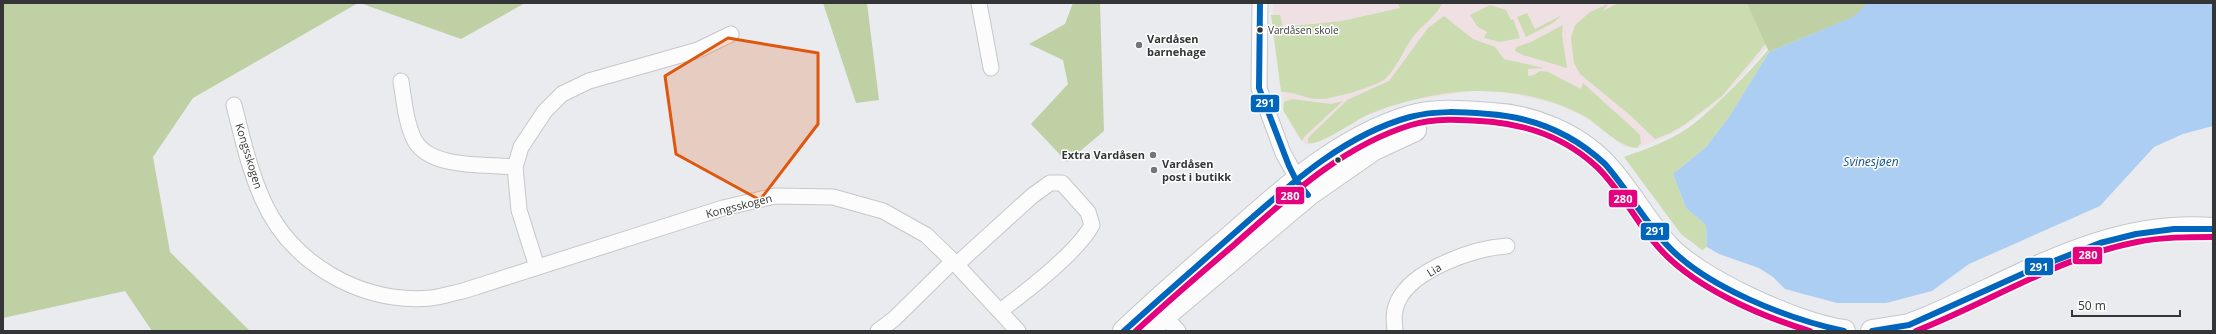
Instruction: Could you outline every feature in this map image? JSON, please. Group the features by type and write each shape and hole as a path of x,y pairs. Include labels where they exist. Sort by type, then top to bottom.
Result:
{"main road":[{"path":"1147,331 1166,317 1302,188 1402,135 1423,127 1459,119 1475,112 1516,116 1546,126 1589,149 1605,164 1650,225 1680,259 1720,282 1785,314 1808,324 1844,331"},
{"path":"1872,331 1903,326 1927,318 2048,262 2104,240 2158,230 2213,229"},
{"path":"1124,331 1166,317"}],"street":[{"path":"979,3 991,68"},
{"path":"1260,3 1260,88 1283,153 1302,188"},
{"path":"537,267 519,210 515,187 515,167 521,147 545,111 562,94 589,81 698,50 731,34"},
{"path":"400,81 414,139 426,153 451,162 515,167"},
{"name":"Kongsskogen","path":"234,105 250,166 262,199 276,225 306,259 346,284 368,292 390,296 430,298 463,291 723,208 775,196 833,197 883,211 926,235 955,263 1018,331"},
{"path":"878,331 894,319 955,263 1032,196 1050,183 1062,183 1088,212 1092,225 1085,238 1027,291 1000,311"},
{"name":"Lia","path":"1395,331 1394,315 1398,300 1410,286 1450,260 1490,248 1507,246"}],"highlighted area":[{"path":"728,38 818,53 818,124 760,200 676,154 665,76"}],"shaded area":[{"path":"1273,3 1779,3 1776,37 1721,100 1675,133 1637,148 1625,147 1585,117 1555,104 1509,93 1473,91 1407,101 1366,116 1319,141 1307,145 1300,140 1283,110 1282,82 1272,29"}],"green space":[{"path":"3,3 358,3 193,98 153,157 170,252 250,331 152,331 125,291 3,318"},
{"path":"360,3 525,3 461,39"},
{"path":"823,3 867,3 879,100 856,103"},
{"path":"1073,3 1100,3 1104,131 1067,162 1031,124 1068,84 1063,60 1029,44 1065,24"},
{"path":"1398,3 1442,3 1433,17 1412,38 1396,65 1385,79 1344,95 1321,99 1281,92 1271,15 1280,15 1283,27 1342,21 1400,8"},
{"path":"1618,3 1777,3 1769,40 1722,96 1684,125 1655,139 1631,116 1580,74 1574,63 1571,38 1575,25 1590,12 1608,4 1603,11"},
{"path":"1747,3 1868,3 1854,17 1769,52"},
{"path":"1490,5 1506,10 1511,20 1513,19 1520,38 1500,42 1484,38 1487,32 1477,26 1470,15"},
{"path":"1527,13 1535,29 1562,15 1553,23 1526,37 1517,17"},
{"path":"1444,16 1473,39 1495,47 1504,59 1544,68 1528,69 1528,76 1534,75 1540,71 1548,72 1581,89 1583,83 1640,135 1641,143 1637,148 1623,144 1610,136 1586,117 1573,110 1546,100 1532,96 1503,92 1474,91 1433,95 1404,102 1365,116 1320,141 1308,143 1308,138 1347,100 1389,81 1428,28"},
{"path":"1563,25 1562,35 1567,68 1523,55 1515,51 1516,47 1531,42"},
{"path":"1768,50 1769,52 1729,117 1706,147 1673,174 1686,208 1706,225 1707,247 1702,250 1681,234 1624,157 1671,138 1688,128 1734,88"},
{"path":"1292,99 1331,104 1343,101 1305,136 1302,141 1283,110 1284,102"}],"water":[{"name":"Svinesjøen","path":"1868,3 2213,3 2213,126 2183,134 2154,147 2100,206 1969,264 1932,291 1886,303 1837,303 1785,289 1773,277 1759,268 1719,254 1707,247 1706,225 1686,208 1673,174 1706,147 1729,117 1769,52 1853,17"}],"transit line":[{"name":"291","path":"1260,3 1259,88 1289,166 1296,180 1308,195"},
{"name":"291","path":"1124,331 1271,201 1314,166 1360,137 1384,126 1410,117 1430,113 1449,112 1488,114 1521,119 1551,128 1565,135 1592,153 1605,164 1666,244 1683,260 1702,274 1773,310 1822,326 1844,331"},
{"name":"280","path":"1136,331 1296,191 1339,159 1386,134 1421,122 1441,120 1472,120 1507,124 1535,131 1562,142 1586,157 1606,176 1651,239 1674,263 1691,276 1729,299 1750,309 1810,331"},
{"name":"291","path":"1872,331 1909,325 2031,270 2100,243 2136,234 2174,229 2213,229"},
{"name":"280","path":"1916,331 2052,269 2108,249 2156,239 2213,237"}],"place":[{"name":"Vardåsen skole","path":"1260,30"},
{"name":"Vardåsen barnehage","path":"1139,45"},
{"name":"Extra Vardåsen","path":"1153,155"},
{"name":"Vardåsen post i butikk","path":"1154,170"}]}
